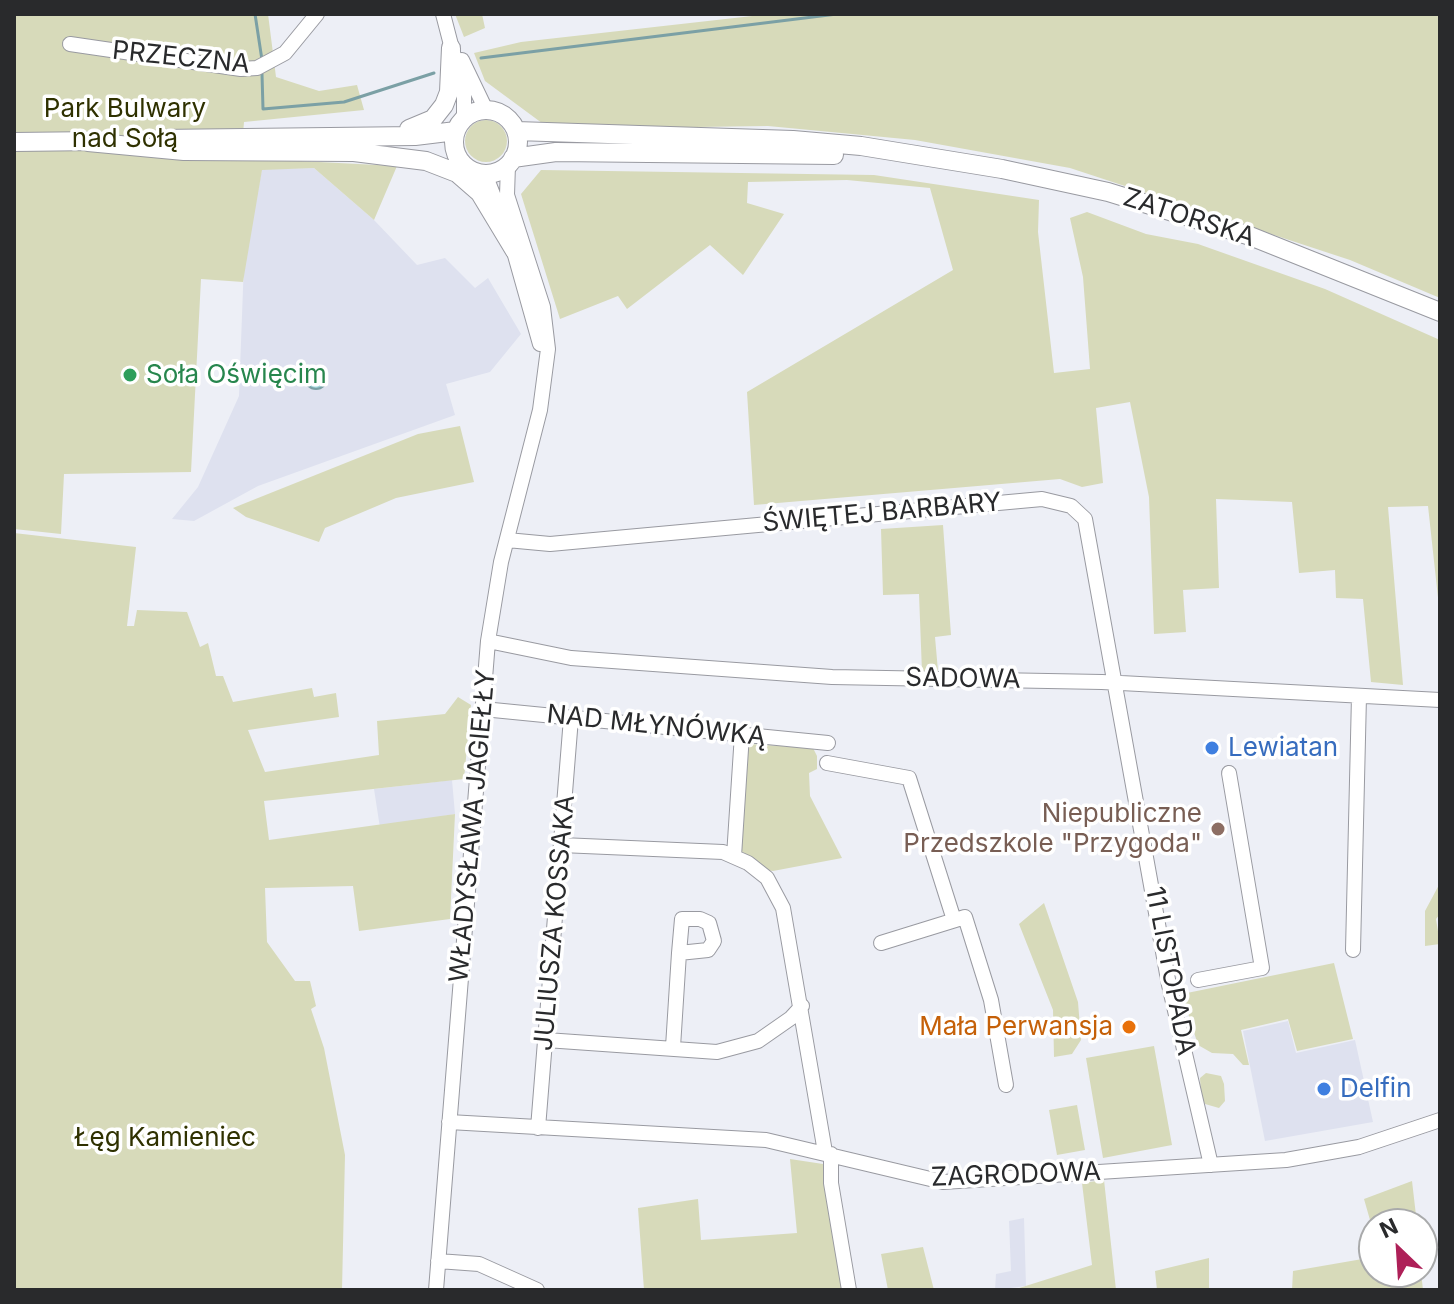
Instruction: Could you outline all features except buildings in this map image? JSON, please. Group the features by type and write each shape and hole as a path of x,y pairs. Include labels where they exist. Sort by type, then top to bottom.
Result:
{"main road":[{"path":"356,145 433,119 449,92 451,48"},
{"path":"14,142 356,145 458,156 469,169 485,174 511,162 518,140 516,131 504,116 486,110 460,125 356,145"},
{"path":"458,156 460,125"},
{"name":"ZATORSKA","path":"516,131 793,140 929,157 1049,179 1163,208 1250,236 1440,312"},
{"path":"356,145 426,161 457,173 480,193 515,251"},
{"name":"ZATORSKA","path":"511,162 548,152 615,151 929,157"}],"street":[{"name":"PRZECZNA","path":"70,44 241,69 257,68 285,53 317,14"},
{"path":"444,17 464,95 460,125"},
{"path":"444,17 486,110"},
{"name":"WŁADYSŁAWA JAGIEŁŁY","path":"436,1290 488,641 507,540 536,430 547,330 509,203 505,172 511,162"},
{"name":"WŁADYSŁAWA JAGIEŁŁY","path":"485,174 515,251 532,307 544,368"},
{"name":"ŚWIĘTEJ BARBARY","path":"507,540 550,544 1042,499 1064,503 1085,519 1115,683"},
{"name":"SADOWA","path":"488,641 571,658 816,676 1115,683 1440,700"},
{"name":"11 LISTOPADA","path":"1115,683 1169,985 1211,1165"},
{"path":"1353,950 1359,696"},
{"name":"NAD MŁYNÓWKĄ","path":"483,709 828,743"},
{"name":"JULIUSZA KOSSAKA","path":"538,1128 571,718"},
{"path":"734,856 742,734"},
{"path":"827,763 909,778 954,920"},
{"path":"1198,980 1262,968 1229,773"},
{"path":"561,845 734,856 767,878 783,908 828,1153 849,1290"},
{"path":"881,943 965,917 991,1000 1006,1085"},
{"path":"673,1047 679,953"},
{"path":"546,1040 717,1052 758,1041 791,1018 802,1006"},
{"name":"ZAGRODOWA","path":"449,1122 766,1140 943,1182 1211,1165 1327,1154 1440,1120"},
{"path":"438,1261 479,1264 537,1290"}],"shaded area":[{"path":"314,168 374,220 417,265 445,258 475,288 488,278 521,334 490,372 446,384 455,415 258,486 194,521 172,519 198,487 239,396 244,262 262,169"},
{"path":"452,780 455,814 380,828 374,789"},
{"path":"1288,1021 1296,1053 1355,1040 1373,1122 1265,1141 1243,1031"},
{"path":"1024,1218 1026,1286 995,1290 996,1274 1011,1271 1009,1221"}],"green space":[{"name":"Park Bulwary nad Sołą","path":"14,14 268,14 276,77 319,91 357,85 364,110 244,122 241,158 397,166 374,220 314,168 262,170 243,282 201,279 191,472 64,474 61,534 14,529"},
{"path":"455,14 482,14 485,28 464,37"},
{"path":"770,14 1440,14 1440,298 1350,260 1070,168 915,140 768,126 550,129 485,81 474,53 521,42"},
{"path":"486,120 501,126 507,141 501,156 486,162 471,156 465,141 471,126"},
{"path":"541,170 874,175 1039,200 1038,232 1054,373 1090,369 1083,277 1070,218 1087,212 1146,234 1198,244 1325,289 1440,340 1440,616 1428,506 1388,507 1403,685 1371,682 1363,599 1336,598 1335,570 1299,573 1292,502 1216,499 1219,588 1183,590 1186,632 1154,634 1149,497 1130,402 1096,408 1103,483 1082,487 1060,479 754,505 747,392 953,270 930,188 847,180 748,182 747,203 784,214 743,275 710,245 627,309 618,296 560,319 521,194"},
{"path":"460,426 474,482 396,498 325,528 319,542 246,517 233,508 418,434"},
{"path":"943,525 951,635 935,637 938,671 922,672 919,594 883,595 881,529"},
{"name":"Łęg Kamieniec","path":"14,533 136,547 127,626 134,626 137,610 187,612 200,647 208,643 216,676 223,676 233,702 312,688 314,697 336,693 339,717 248,730 265,772 379,755 377,721 445,714 458,697 471,705 464,779 264,801 269,840 455,814 450,919 359,931 353,886 265,888 267,942 295,981 310,981 316,1006 311,1009 324,1048 345,1155 342,1290 14,1290"},
{"path":"750,744 813,748 817,756 817,769 809,773 810,796 842,858 773,871 765,870 740,850 746,750"},
{"path":"1440,883 1440,914 1436,919 1440,944 1425,946 1425,911"},
{"path":"1044,903 1078,1002 1081,1040 1072,1054 1054,1057 1053,1010 1019,924"},
{"path":"1334,963 1353,1039 1297,1051 1288,1019 1241,1030 1249,1065 1243,1065 1233,1054 1212,1053 1198,1045 1182,994"},
{"path":"1154,1046 1172,1145 1103,1158 1086,1058"},
{"path":"1206,1073 1221,1076 1224,1084 1225,1101 1219,1108 1205,1104 1201,1096 1200,1078"},
{"path":"1077,1105 1085,1150 1057,1155 1049,1110"},
{"path":"790,1159 823,1164 844,1290 644,1290 638,1208 698,1199 701,1240 797,1233"},
{"path":"1104,1180 1116,1290 1013,1290 1092,1265 1082,1183"},
{"path":"1412,1181 1415,1208 1367,1208 1364,1199"},
{"path":"923,1247 934,1290 888,1290 881,1254"},
{"path":"1209,1258 1209,1290 1157,1290 1155,1271"},
{"path":"1358,1260 1358,1288 1423,1290 1292,1290 1293,1271"}],"water":[{"path":"316,367 324,370 327,378 324,386 316,389 308,386 305,378 308,370"}],"waterway":[{"path":"255,14 262,60"},
{"path":"481,58 837,14"},
{"path":"916,14 953,14"},
{"path":"262,74 263,109 344,102 434,73"}],"place":[{"name":"Soła Oświęcim","path":"130,375"},
{"name":"Lewiatan","path":"1212,748"},
{"name":"Niepubliczne Przedszkole \"Przygoda\"","path":"1218,829"},
{"name":"Mała Perwansja","path":"1129,1027"},
{"name":"Delfin","path":"1324,1089"}]}
